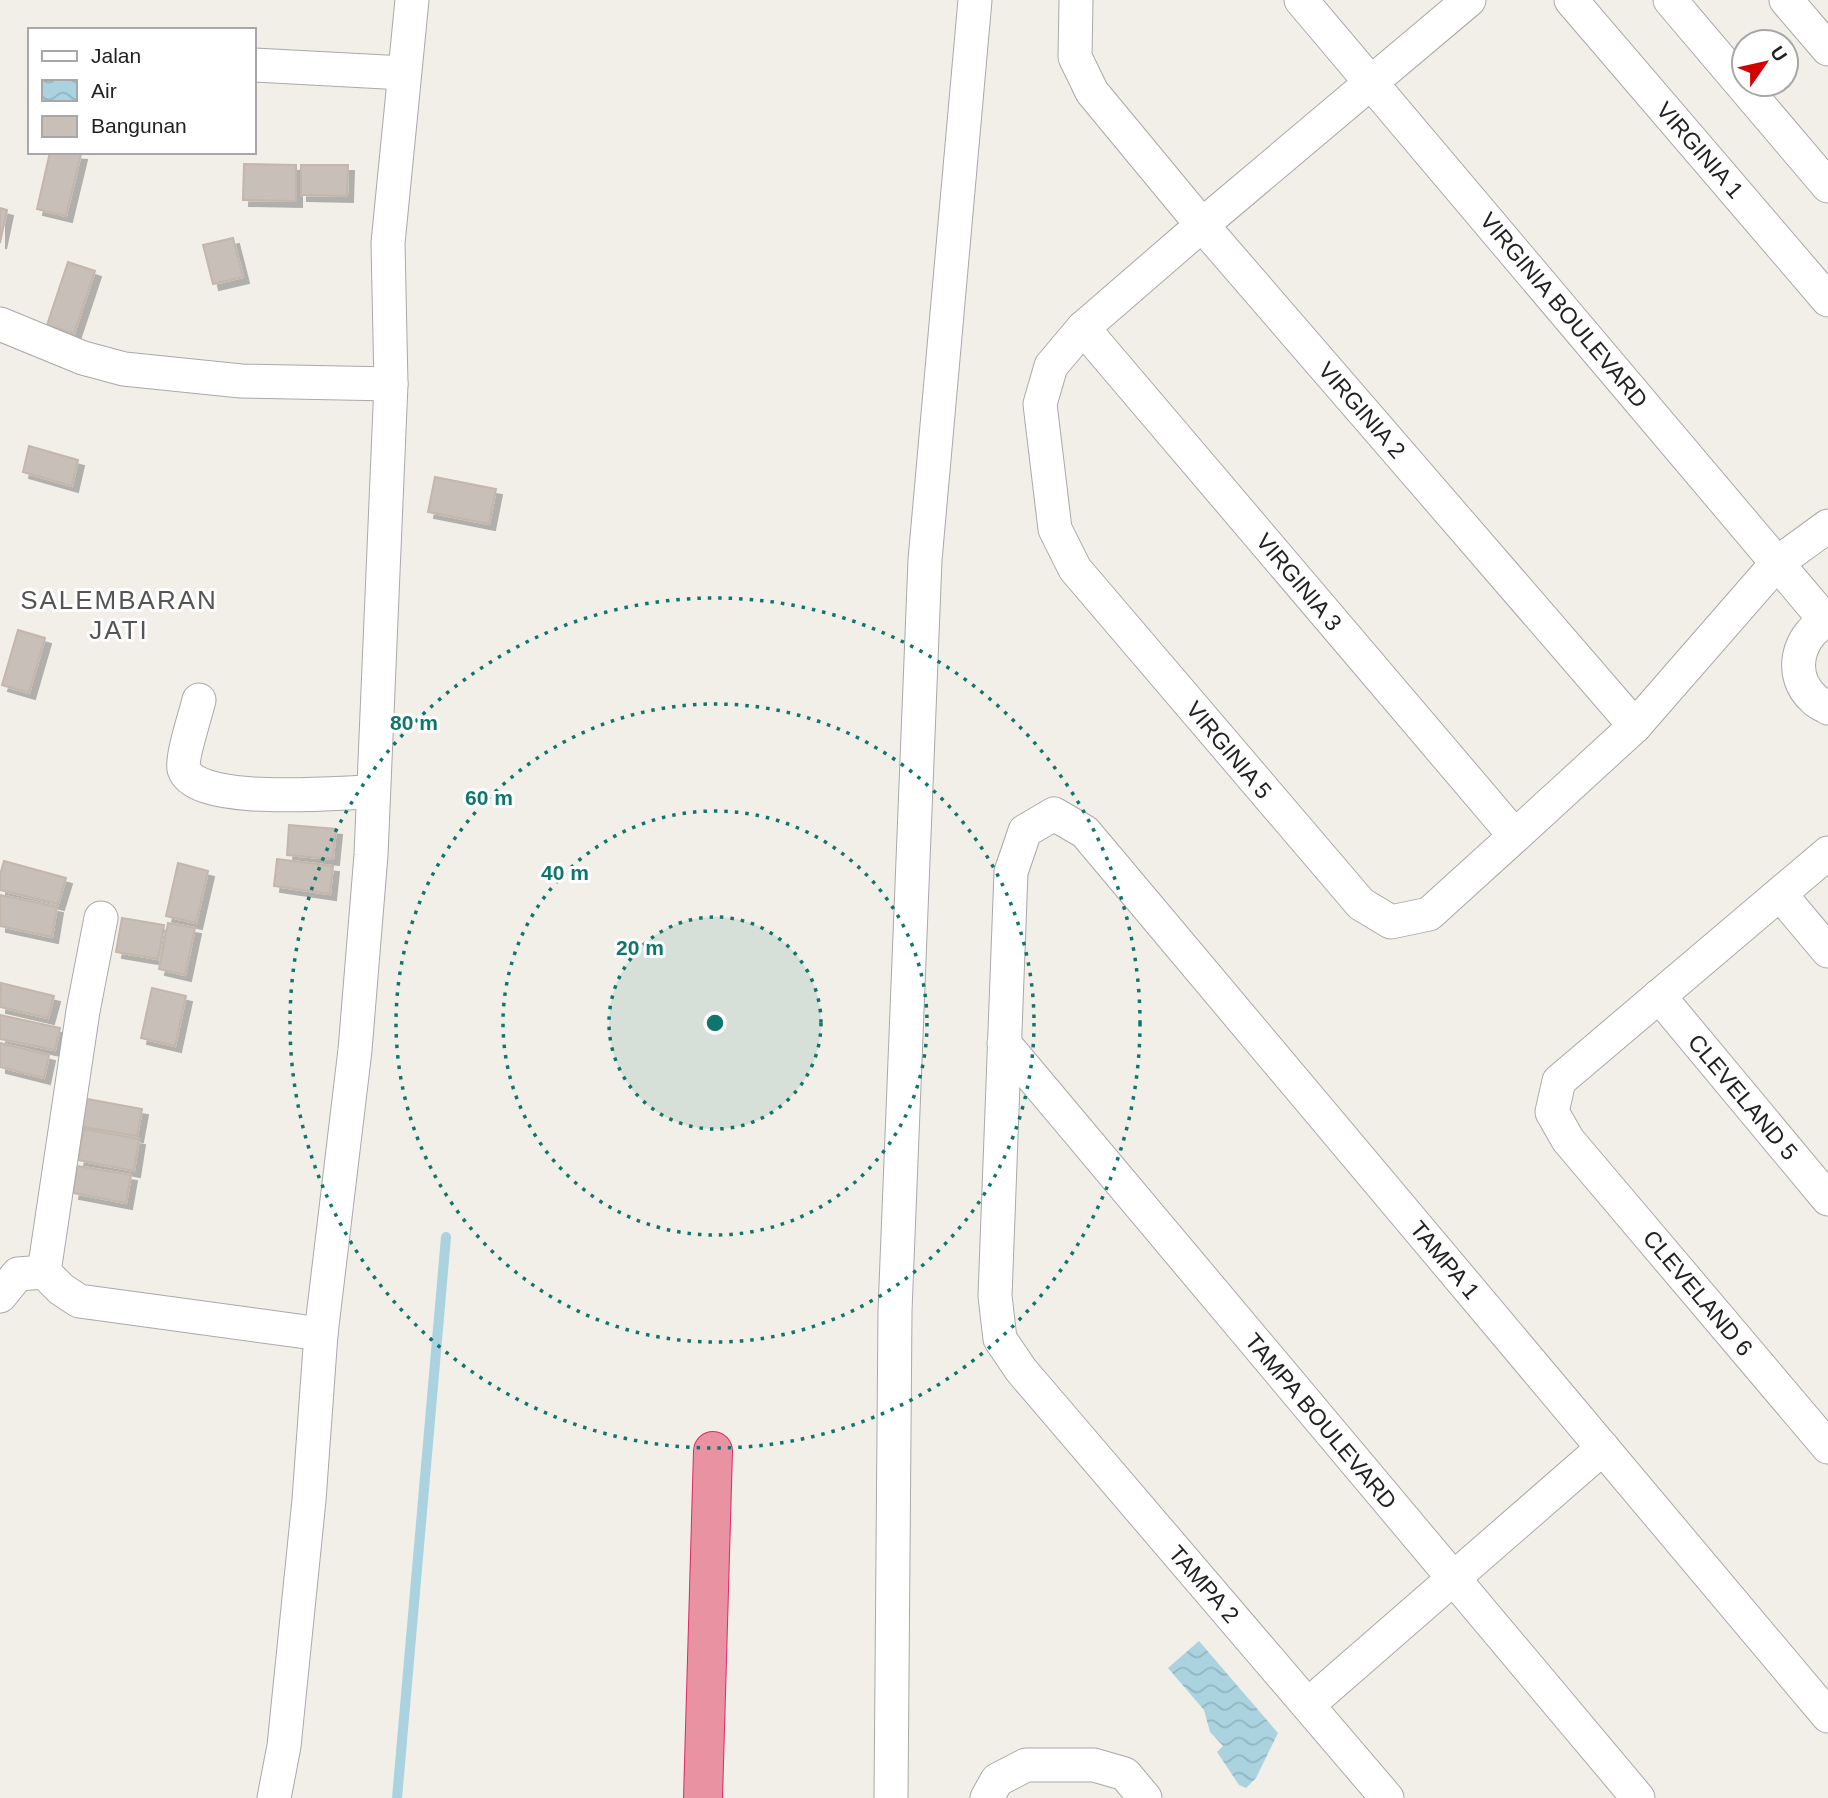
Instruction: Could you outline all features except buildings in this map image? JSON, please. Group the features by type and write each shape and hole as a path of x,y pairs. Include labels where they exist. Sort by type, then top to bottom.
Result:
{"highway":[{"path":"704,1798 713,1451"}],"street":[{"path":"274,1798 284,1746 309,1500 321,1334 355,1050 371,855 391,384 388,243 412,0"},
{"path":"891,1798 895,1311 925,560 975,0"},
{"name":"VIRGINIA 2","path":"1076,0 1075,57 1092,92 1202,225 1635,726"},
{"name":"VIRGINIA BOULEVARD","path":"1301,0 1827,620"},
{"name":"VIRGINIA 5","path":"1469,0 1083,328 1051,366 1040,404 1055,529 1075,569 1361,904 1391,922 1429,914 1515,836"},
{"name":"VIRGINIA 1","path":"1571,0 1828,300"},
{"path":"1670,0 1828,187"},
{"path":"1786,0 1828,49"},
{"path":"256,65 404,73"},
{"path":"0,324 83,358 124,369 241,381 391,384"},
{"name":"VIRGINIA 3","path":"1083,328 1515,836"},
{"path":"1515,836 1635,726 1777,563 1828,526"},
{"path":"1827,620 1810,632 1801,648 1798,666 1803,684 1814,699 1828,708"},
{"path":"199,700 184,757 185,771 189,776 208,786 252,794 300,796 373,792"},
{"name":"TAMPA 2","path":"1054,814 1025,831 1011,872 995,1297 1000,1339 1021,1370 1387,1798"},
{"name":"TAMPA 1","path":"1054,814 1085,832 1828,1716"},
{"name":"CLEVELAND 6","path":"1828,853 1559,1081 1552,1112 1568,1139 1828,1447"},
{"path":"1780,894 1828,951"},
{"path":"44,1272 83,1011 101,918"},
{"name":"CLEVELAND 5","path":"1659,996 1828,1199"},
{"name":"TAMPA BOULEVARD","path":"1004,1043 1639,1798"},
{"path":"1,1293 18,1274 44,1272 61,1289 79,1301 321,1334"},
{"path":"1308,1705 1603,1448"},
{"path":"987,1798 997,1780 1026,1765 1094,1765 1135,1786"}],"water":[{"path":"1199,1641 1278,1733 1256,1778 1246,1788 1239,1785 1217,1752 1223,1746 1210,1732 1204,1710 1168,1668"}],"waterway":[{"path":"397,1798 446,1237"}],"district":[{"name":"SALEMBARAN JATI","path":"119,615"}]}
